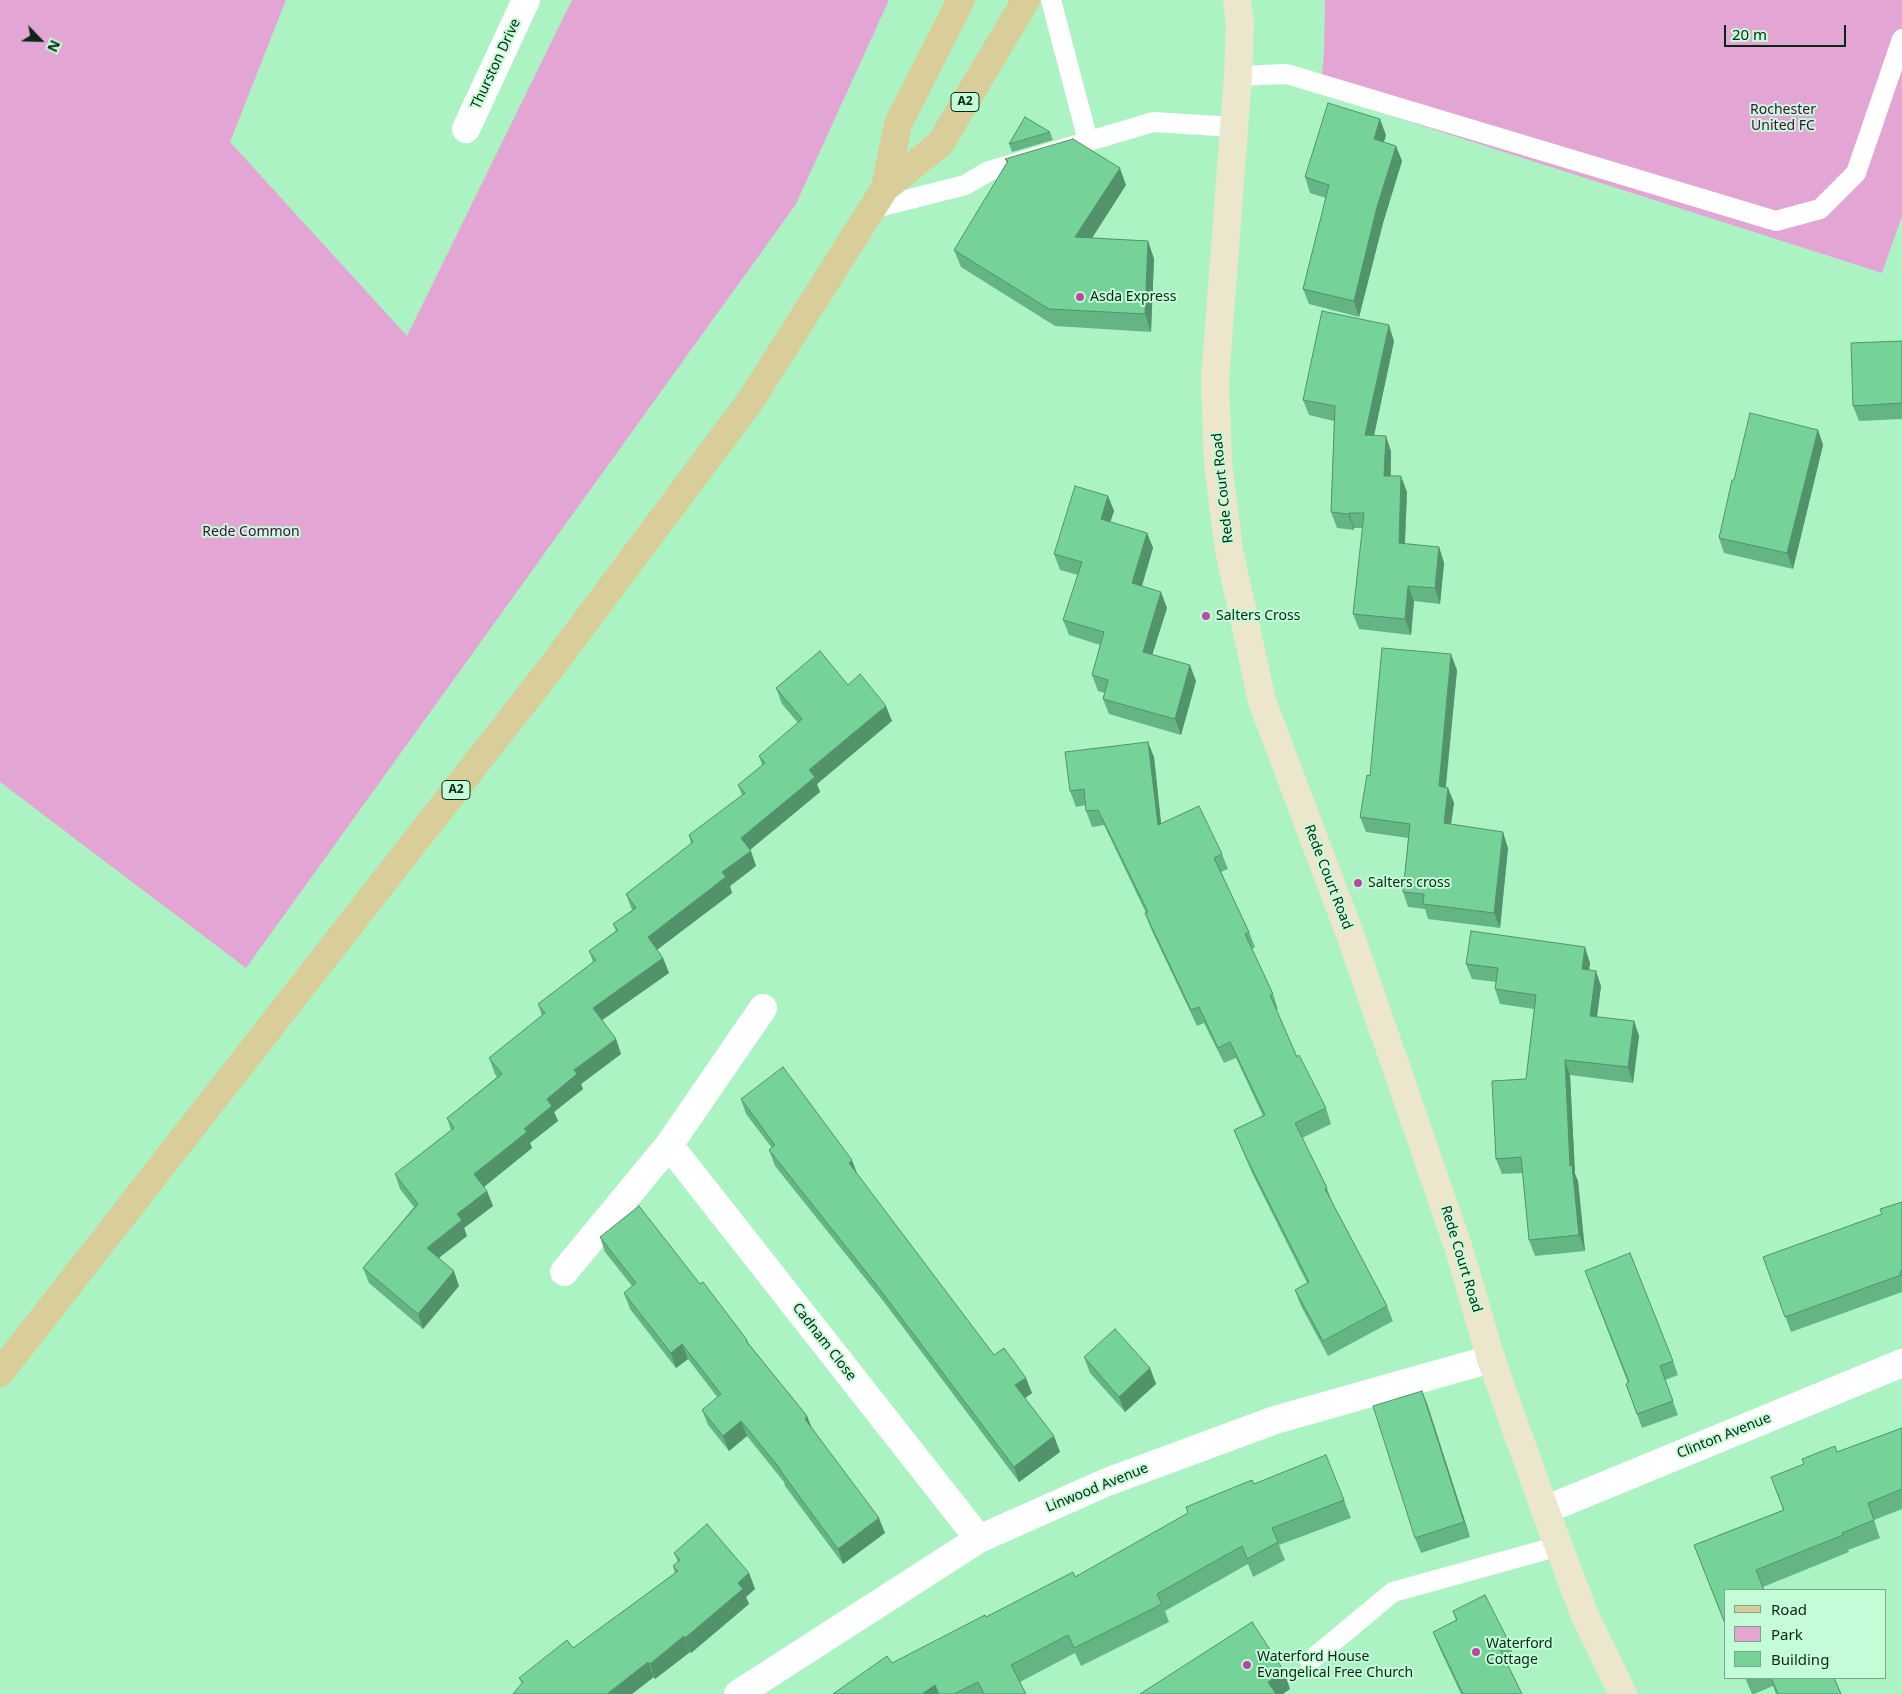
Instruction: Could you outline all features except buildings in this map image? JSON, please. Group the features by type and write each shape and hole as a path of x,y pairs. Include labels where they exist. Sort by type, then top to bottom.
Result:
{"main road":[{"name":"A2","path":"878,199 898,124 961,0"},
{"name":"A2","path":"0,1373 553,665 751,400 878,199 940,144 1026,0"},
{"name":"Rede Court Road","path":"1226,0 1238,12 1238,76 1215,380 1218,464 1229,550 1262,701 1354,946 1458,1246 1491,1359 1545,1510 1586,1616 1623,1694"}],"street":[{"name":"Thurston Drive","path":"466,129 526,0"},
{"path":"564,1272 669,1145 763,1008"},
{"name":"Cadnam Close","path":"669,1145 979,1538"},
{"name":"Linwood Avenue","path":"738,1694 979,1538 1107,1482 1275,1420 1491,1359"},
{"name":"Clinton Avenue","path":"1545,1510 1902,1363"}],"lane":[{"path":"1051,0 1088,141"},
{"path":"1238,76 1287,74 1776,220 1820,208 1856,173 1902,39"},
{"path":"878,199 965,185 989,171 1153,122 1234,127"},
{"path":"1310,1661 1393,1592 1559,1546"}],"green space":[{"name":"Rede Common","path":"0,0 286,0 230,142 407,336 572,0 889,0 796,204 246,968 0,782"},
{"name":"Rochester United FC","path":"1325,0 1902,0 1902,216 1882,273 1320,93 1324,54"}],"place":[{"name":"Asda Express","path":"1080,297"},
{"name":"Salters Cross","path":"1206,616"},
{"name":"Salters cross","path":"1358,883"},
{"name":"Waterford Cottage","path":"1476,1652"},
{"name":"Waterford House Evangelical Free Church","path":"1247,1665"}]}
